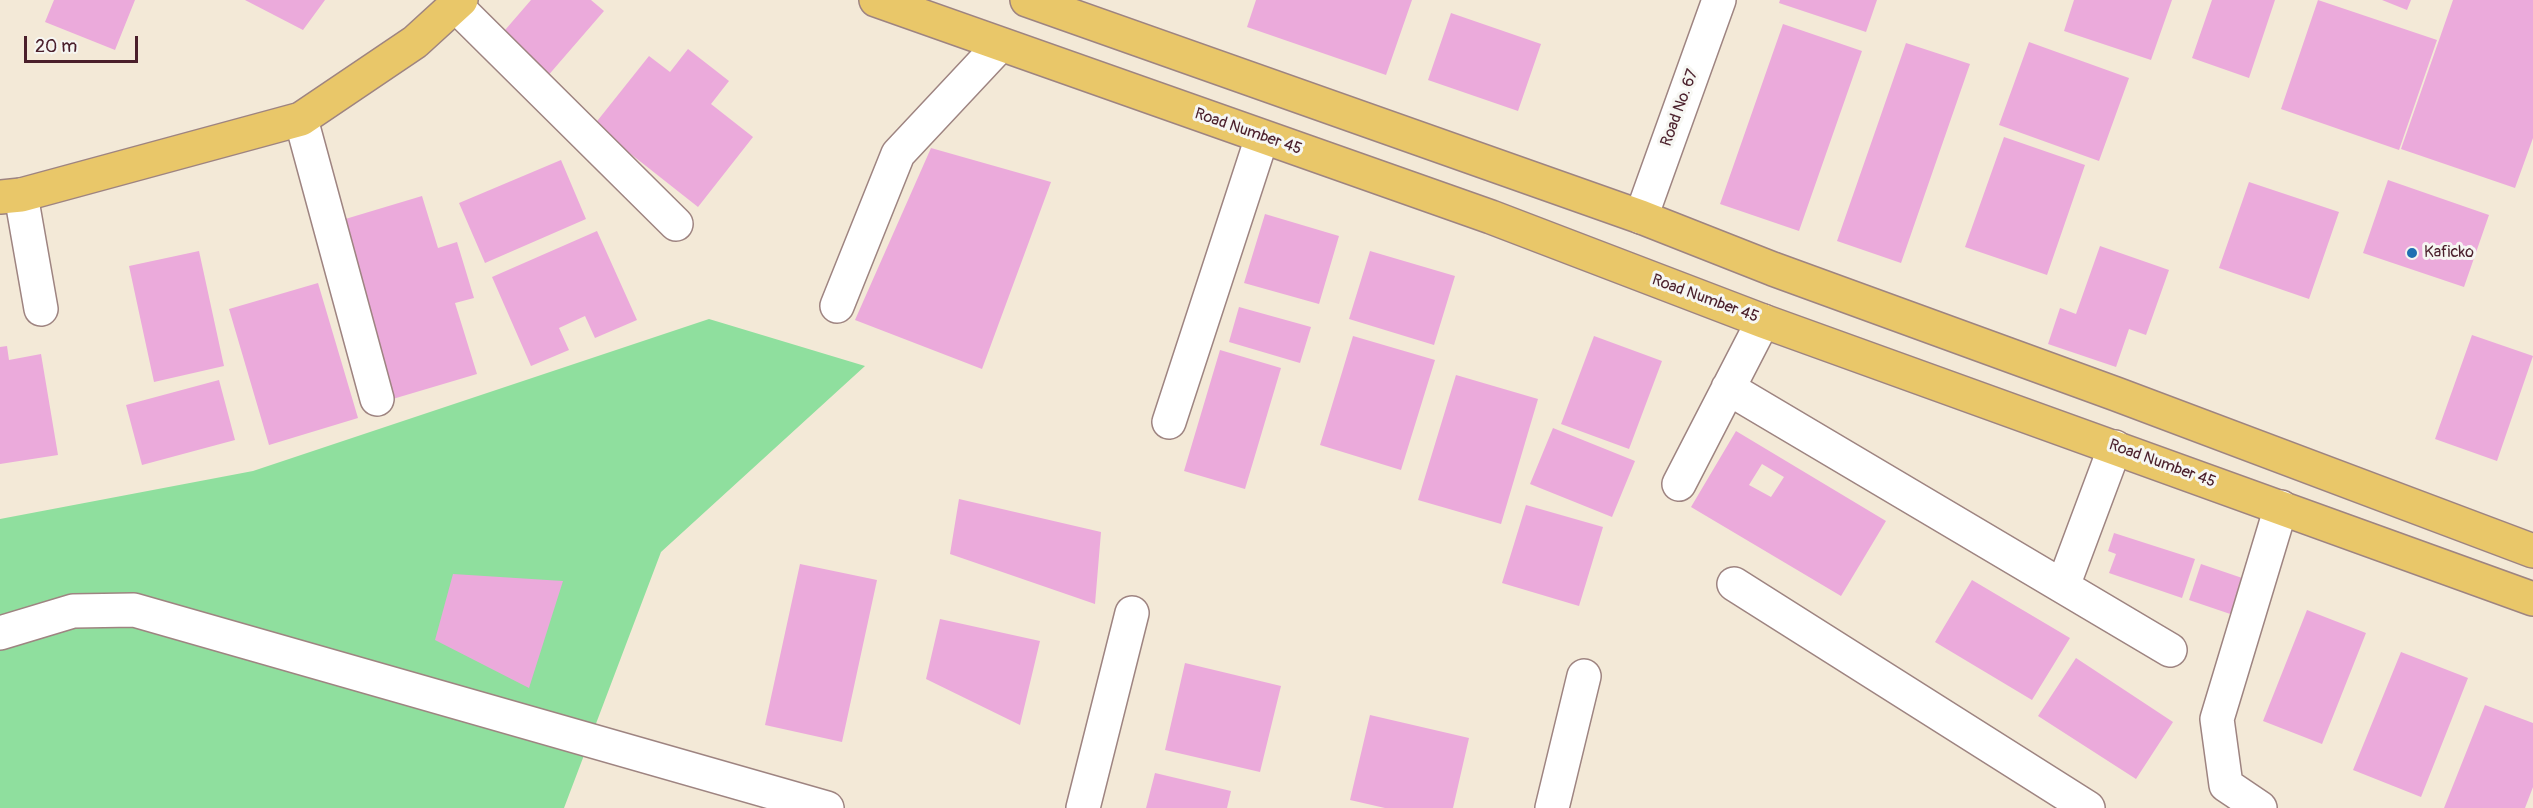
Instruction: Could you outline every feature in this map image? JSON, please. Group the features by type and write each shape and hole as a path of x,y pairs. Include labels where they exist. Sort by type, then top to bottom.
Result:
{"main road":[{"name":"Road Number 45","path":"876,0 1491,217 1763,321 2533,599"},
{"path":"1027,0 1641,217 1773,269 2127,398 2533,551"},
{"path":"10,196 301,118 415,42 459,3"}],"street":[{"name":"Road No. 67","path":"1641,217 1719,0"},
{"path":"459,3 676,224"},
{"path":"837,306 898,154 1000,45"},
{"path":"301,118 377,399"},
{"path":"1168,422 1262,137"},
{"path":"10,196 41,309"},
{"path":"1679,484 1763,321"},
{"path":"1728,388 2170,650"},
{"path":"2063,586 2115,447"},
{"path":"2260,808 2220,797 2217,719 2282,507"},
{"path":"1734,584 2088,808"},
{"path":"0,633 73,611 134,610 827,808"},
{"path":"1083,808 1132,613"},
{"path":"1552,808 1584,676"}],"green space":[{"path":"709,319 865,366 661,552 564,808 0,808 0,519 253,471"}],"building":[{"path":"54,0 135,0 115,50 45,22"},
{"path":"245,0 325,0 303,30"},
{"path":"531,0 591,0 604,11 546,78 499,37"},
{"path":"1256,0 1412,0 1386,75 1247,27"},
{"path":"1780,0 1877,0 1866,32 1779,3"},
{"path":"2074,0 2172,0 2151,60 2064,31"},
{"path":"2212,0 2275,0 2249,78 2192,58"},
{"path":"2318,0 2437,40 2399,150 2281,109"},
{"path":"2382,0 2411,0 2407,10"},
{"path":"2453,0 2533,0 2533,138 2515,188 2401,149"},
{"path":"1451,13 1541,44 1518,111 1428,80"},
{"path":"1783,24 1862,51 1799,231 1720,204"},
{"path":"2029,42 2129,78 2099,161 1999,125"},
{"path":"1906,43 1970,64 1901,263 1837,241"},
{"path":"688,49 729,81 711,104 753,137 698,207 594,125 649,56 670,72"},
{"path":"2004,137 2085,165 2047,275 1965,247"},
{"path":"931,148 1051,182 982,369 855,320"},
{"path":"561,160 586,219 485,263 459,203"},
{"path":"2388,180 2489,215 2464,287 2363,253"},
{"path":"2249,182 2339,212 2309,299 2219,268"},
{"path":"422,196 438,248 457,242 474,298 455,303 477,374 386,401 332,223"},
{"path":"1265,214 1339,236 1319,304 1244,283"},
{"path":"597,231 637,320 595,338 585,316 559,328 569,350 531,366 492,277"},
{"path":"2100,246 2169,270 2146,335 2129,329 2116,367 2048,344 2060,308 2076,314"},
{"path":"199,251 224,366 154,382 129,266"},
{"path":"1370,251 1455,276 1434,345 1349,319"},
{"path":"318,283 358,418 269,445 229,309"},
{"path":"1239,307 1311,327 1300,363 1229,342"},
{"path":"2472,335 2533,356 2497,461 2435,439"},
{"path":"1353,336 1435,360 1401,470 1320,445"},
{"path":"1594,336 1662,361 1629,449 1561,424"},
{"path":"7,346 9,360 41,354 58,455 0,464 0,347"},
{"path":"1220,350 1281,368 1245,489 1184,471"},
{"path":"1456,375 1538,399 1501,524 1418,500"},
{"path":"219,380 235,440 142,465 126,405"},
{"path":"1553,428 1635,461 1612,517 1530,484"},
{"path":"1736,431 1886,521 1841,596 1691,507","holes":["1762,464 1784,477 1771,497 1749,485"]},
{"path":"959,499 1101,532 1095,604 950,554"},
{"path":"1526,505 1603,527 1579,606 1502,583"},
{"path":"2114,533 2195,559 2182,598 2109,573 2116,554 2108,551"},
{"path":"800,564 877,580 842,742 765,725"},
{"path":"2201,564 2254,582 2242,618 2189,600"},
{"path":"453,574 563,581 529,688 435,640"},
{"path":"1972,580 2070,638 2032,700 1935,642"},
{"path":"2307,610 2366,633 2322,744 2263,721"},
{"path":"940,619 1040,641 1020,725 926,679"},
{"path":"2401,652 2468,678 2421,797 2353,770"},
{"path":"2076,658 2173,722 2136,779 2038,716"},
{"path":"1185,663 1281,686 1260,772 1165,750"},
{"path":"2485,705 2533,723 2533,787 2525,808 2444,808"},
{"path":"1370,715 1469,738 1453,808 1385,808 1350,800"},
{"path":"1155,773 1231,791 1227,808 1146,808"}],"place":[{"name":"Kaficko","path":"2412,253"}]}
